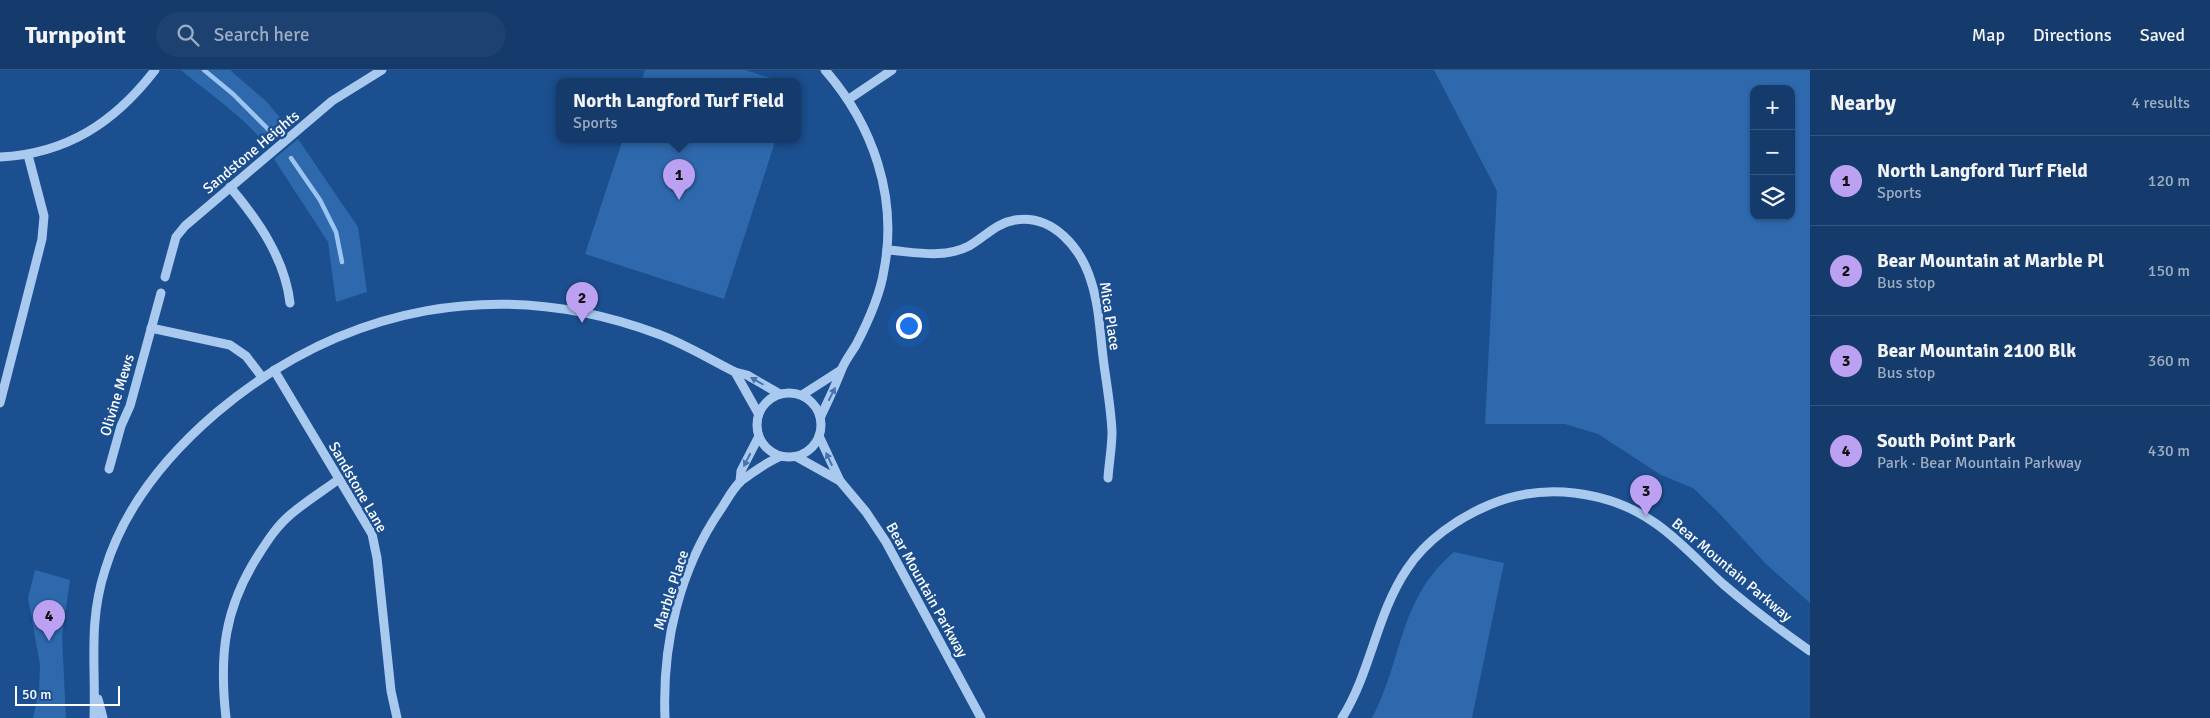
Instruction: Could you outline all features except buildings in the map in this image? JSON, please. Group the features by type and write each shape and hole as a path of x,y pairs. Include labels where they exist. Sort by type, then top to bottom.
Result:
{"street":[{"path":"0,157 28,155 56,147 87,134 125,104 155,70"},
{"name":"Sandstone Heights","path":"165,277 179,232 332,101 382,70"},
{"path":"778,393 763,404 758,413 758,438 779,457 797,457 815,444 819,436 820,416 870,313 884,272 887,250 887,211 880,170 866,131 849,99 825,70"},
{"path":"849,99 892,70"},
{"path":"0,403 42,239 44,216 28,155"},
{"path":"230,187 257,220 286,276 290,303"},
{"name":"Mica Place","path":"887,250 932,254 951,253 971,245 997,226 1014,220 1032,219 1051,226 1065,237 1076,250 1084,265 1095,297 1112,431 1108,478"},
{"name":"Olivine Mews","path":"109,469 121,426 130,406 161,293"},
{"path":"94,718 93,634 97,600 104,570 116,539 133,506 176,449 223,407 262,377 311,348 372,323 439,308 502,304 563,309 624,323 679,343 735,372 746,375 778,393 802,395 814,404 820,416"},
{"path":"151,328 230,345 246,356 262,377"},
{"name":"Sandstone Lane","path":"274,370 372,534 375,544 392,691 397,718"},
{"path":"802,395 841,370"},
{"path":"735,372 758,413"},
{"name":"Bear Mountain Parkway","path":"819,436 840,481 882,535 981,718"},
{"name":"Marble Place","path":"740,482 741,471 758,438"},
{"name":"Marble Place","path":"665,718 667,652 678,604 695,554 705,533 740,482 779,457"},
{"name":"Bear Mountain Parkway","path":"797,457 840,481"},
{"path":"226,718 222,686 222,661 231,611 239,588 271,536 290,515 339,479"},
{"name":"Bear Mountain Parkway","path":"1342,718 1354,694 1393,592 1408,568 1420,554 1450,526 1474,511 1508,498 1538,492 1590,495 1635,511 1656,524 1725,585 1810,651"},
{"path":"95,689 103,718"}],"shaded area":[{"path":"181,70 230,70 267,102 287,126 265,145 237,115"},
{"path":"645,70 745,70 770,78 642,78"},
{"path":"1434,70 1810,70 1810,603 1766,564 1693,488 1661,475 1598,434 1565,424 1485,424 1497,191"},
{"path":"298,139 358,227 367,292 336,302 328,242 274,159"},
{"path":"622,143 775,143 724,299 585,254"},
{"path":"1454,552 1504,563 1472,718 1372,718 1390,674 1411,610 1435,571"},
{"path":"35,570 70,580 62,636 66,718 33,718 39,691 40,665 28,598"}],"waterway":[{"path":"204,70 233,94 271,132"},
{"path":"291,158 320,200 336,232 342,262"}],"place":[{"name":"North Langford Turf Field","path":"679,200"},
{"name":"Bear Mountain at Marble Pl","path":"582,323"},
{"name":"Bear Mountain 2100 Blk","path":"1646,516"},
{"name":"South Point Park","path":"49,641"}]}
